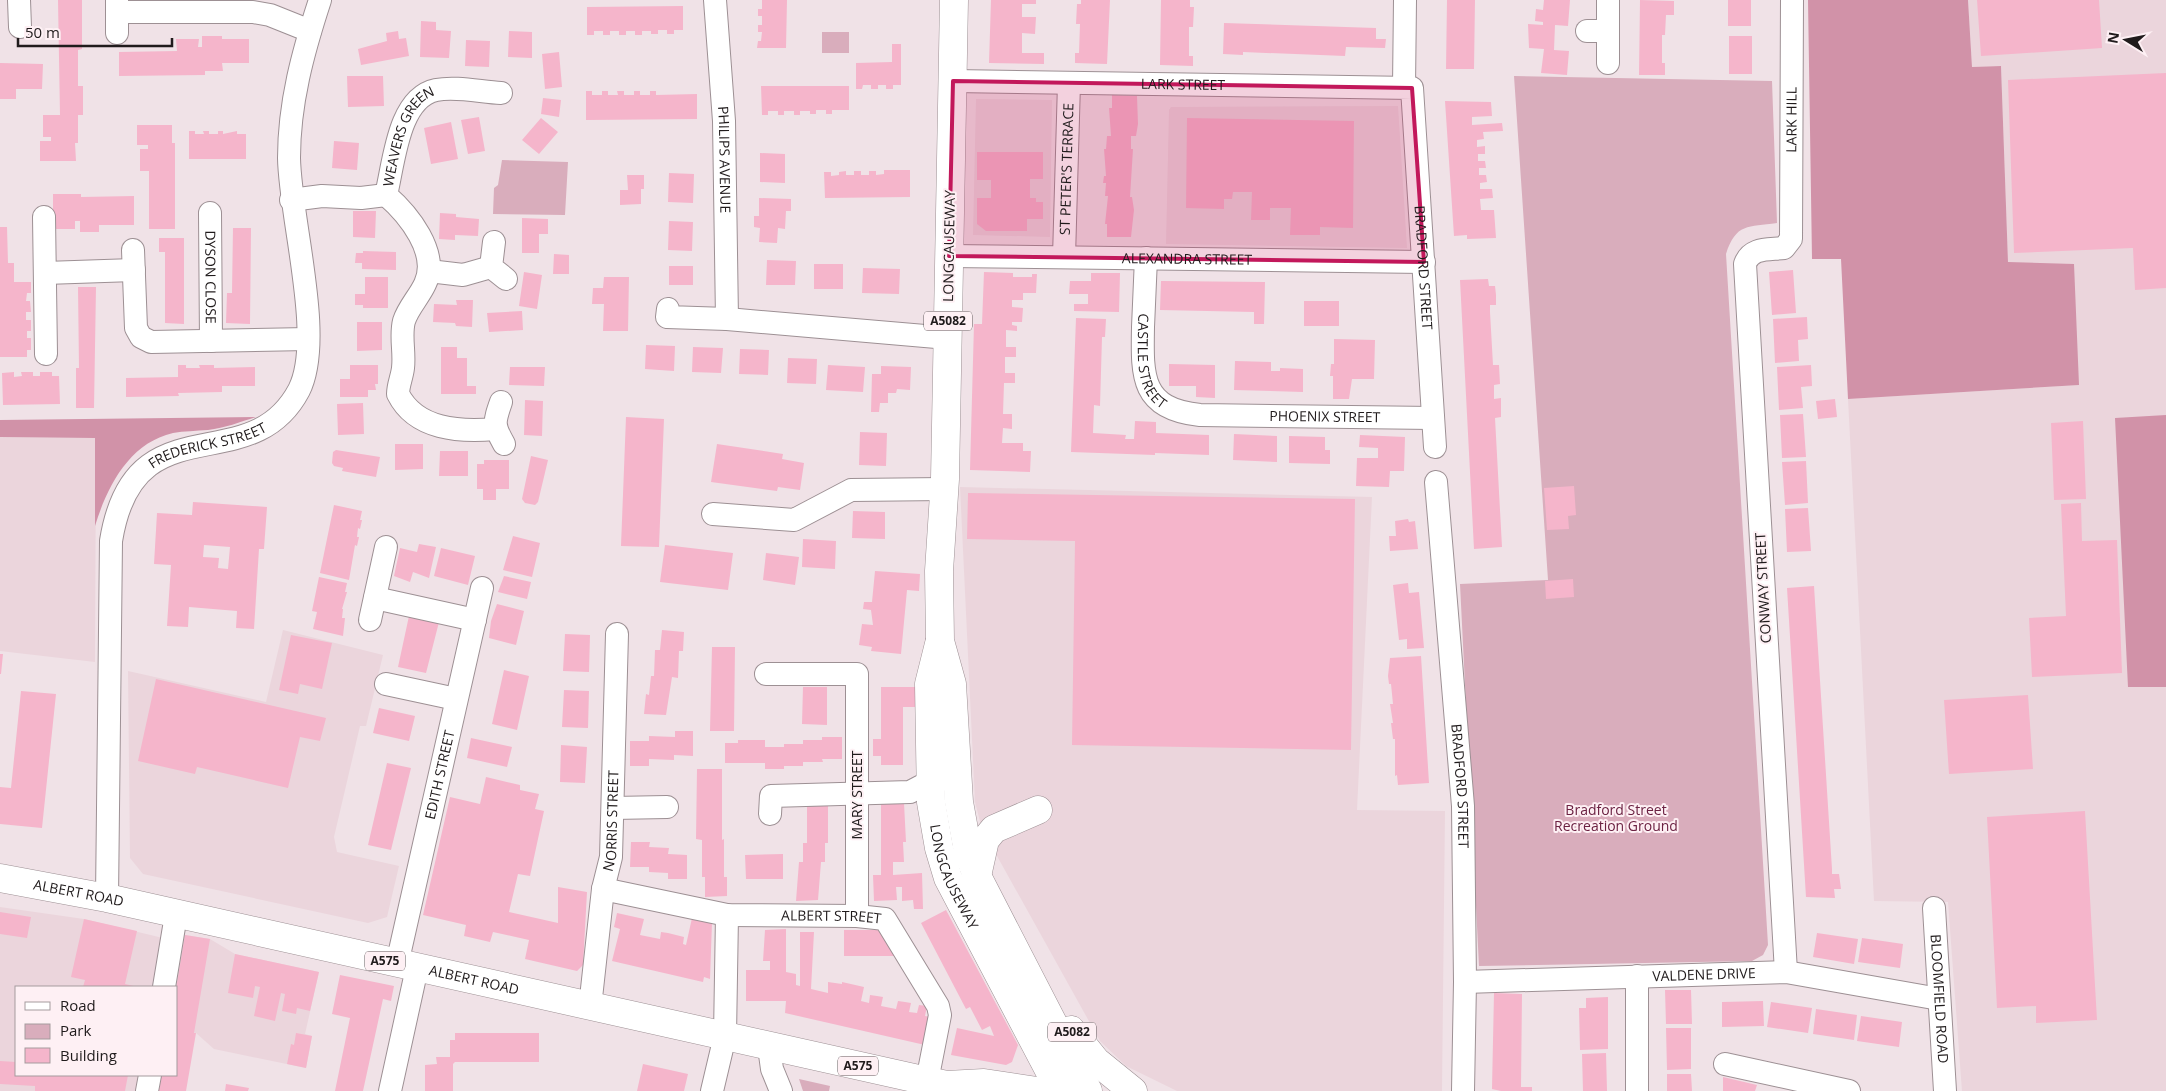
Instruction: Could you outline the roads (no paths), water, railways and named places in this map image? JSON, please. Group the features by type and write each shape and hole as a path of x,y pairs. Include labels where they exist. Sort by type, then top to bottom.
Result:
{"main road":[{"name":"LONGCAUSEWAY","path":"954,0 948,338 944,489 939,571 940,641 929,684 939,848 948,878 1047,1063 1060,1091"},
{"name":"LONGCAUSEWAY","path":"937,791 968,852 977,876 1088,1091"},
{"path":"977,876 986,840 994,829 1038,810"},
{"name":"ALBERT ROAD","path":"0,878 107,898 944,1086 984,1083 1037,1091"},
{"path":"1021,962 1029,999 1045,1038 1047,1063 1043,1091"},
{"name":"A5082","path":"1021,962 1047,990 1076,1039 1088,1053 1120,1082 1133,1091"}],"street":[{"path":"20,0 20,27"},
{"name":"FREDERICK STREET","path":"107,898 111,541 120,503 140,473 154,461 169,453 187,447 242,438 274,421 286,409 299,390 305,370 308,339 304,284 291,200 290,126 300,64 320,0"},
{"name":"PHILIPS AVENUE","path":"715,0 724,121 727,319"},
{"name":"BRADFORD STREET","path":"1405,0 1408,88 1424,262 1435,448"},
{"path":"1608,0 1597,32 1608,63"},
{"name":"LARK HILL","path":"1791,239 1792,0"},
{"path":"117,15 253,12 270,15 310,31"},
{"name":"LARK STREET","path":"953,82 1408,88"},
{"name":"ST PETER'S TERRACE","path":"1064,257 1069,83"},
{"name":"WEAVERS GREEN","path":"386,195 404,122 411,106 422,95 436,90 450,89 506,97"},
{"name":"WEAVERS GREEN","path":"291,200 322,196 361,198 386,195 404,210 415,224 428,258 429,271"},
{"name":"DYSON CLOSE","path":"210,213 211,340"},
{"path":"44,217 46,354"},
{"name":"CONWAY STREET","path":"1786,972 1745,264 1748,256 1754,251 1784,248 1791,239"},
{"path":"494,242 498,273 463,275 429,271 426,283 404,320 403,368 398,394 413,415 435,425 499,436 495,419 501,402"},
{"name":"ALEXANDRA STREET","path":"949,256 1424,262"},
{"name":"CASTLE STREET","path":"1146,258 1144,379 1158,402 1171,409 1186,414 1218,415"},
{"name":"DYSON CLOSE","path":"45,273 133,260 136,328 141,337 151,342 308,339"},
{"path":"668,309 667,316 727,319 948,338"},
{"name":"PHOENIX STREET","path":"1218,415 1433,418"},
{"name":"BRADFORD STREET","path":"1436,482 1462,806 1465,982 1463,1091"},
{"path":"713,514 794,520 851,490 944,489"},
{"path":"370,620 386,547"},
{"name":"EDITH STREET","path":"390,1091 407,966 456,699 482,588"},
{"path":"375,598 475,620"},
{"name":"NORRIS STREET","path":"590,1007 602,889 611,857 617,634"},
{"name":"MARY STREET","path":"766,674 857,674 857,916"},
{"path":"386,684 456,699"},
{"path":"770,814 771,796 937,791"},
{"path":"613,808 667,807"},
{"name":"ALBERT STREET","path":"602,889 728,915 880,917 889,922 938,1006 944,1086"},
{"name":"BLOOMFIELD ROAD","path":"1934,908 1945,1091"},
{"path":"164,986 176,915"},
{"path":"712,1091 725,1036 728,915"},
{"name":"VALDENE DRIVE","path":"1465,982 1786,972 1939,999"},
{"path":"1637,976 1637,1090"},
{"path":"769,1047 772,1069 781,1091"},
{"path":"1725,1064 1849,1091"},
{"path":"147,1091 150,1076"}],"park label":[{"name":"Bradford Street Recreation Ground","path":"1616,818"}]}
